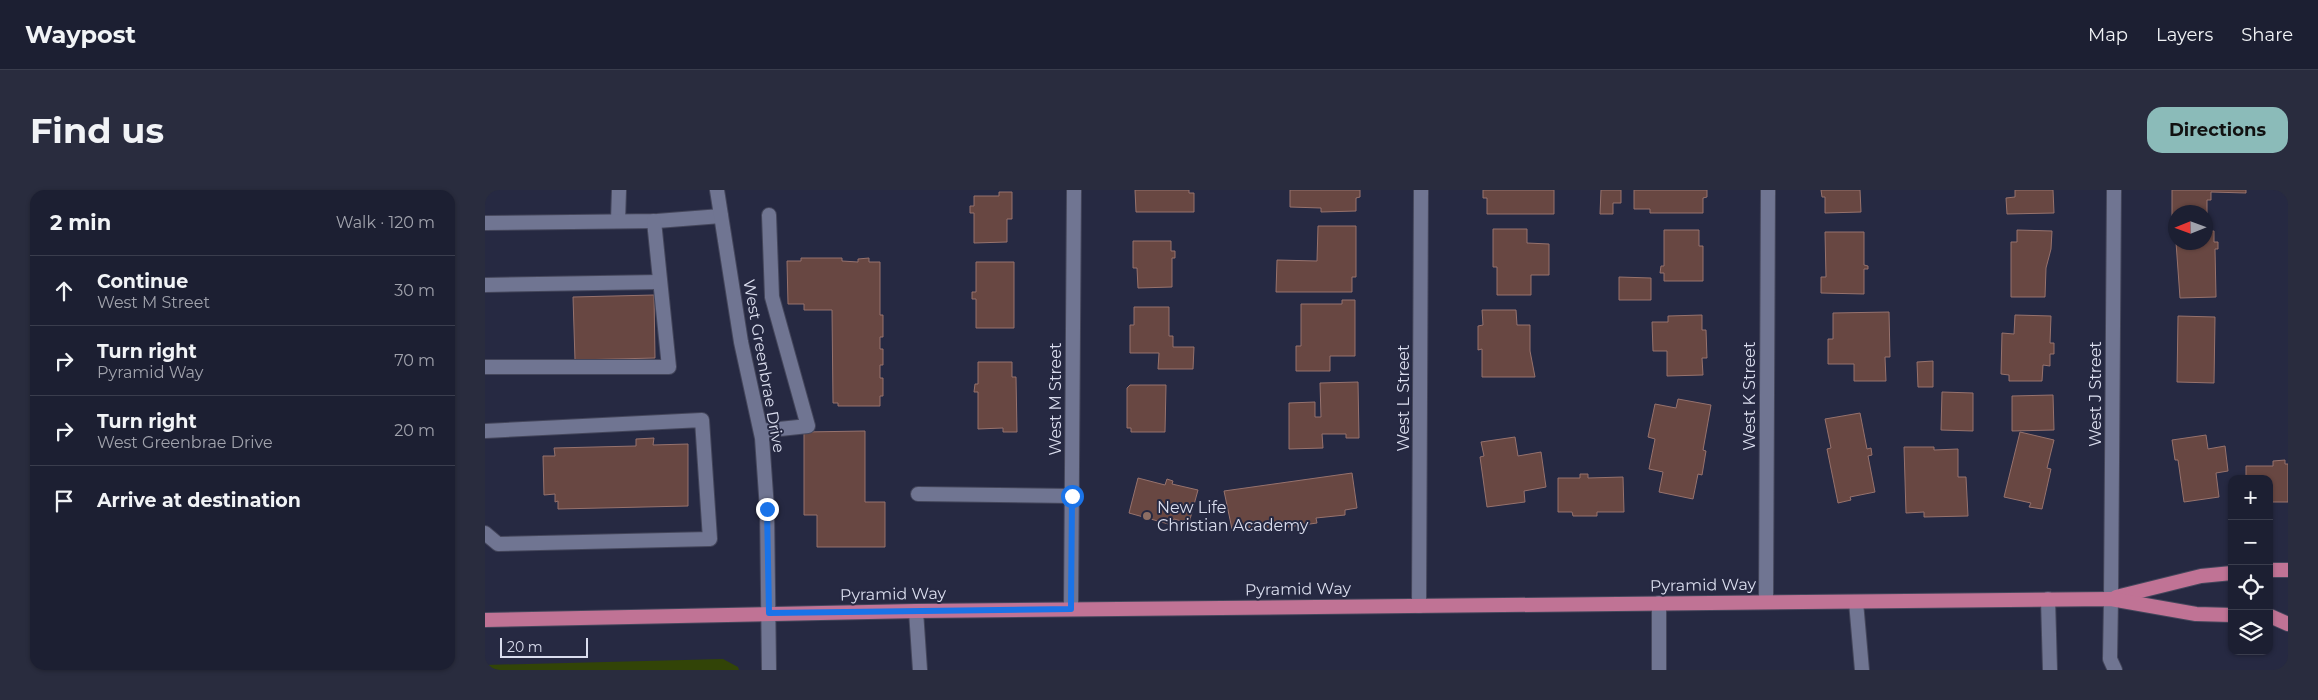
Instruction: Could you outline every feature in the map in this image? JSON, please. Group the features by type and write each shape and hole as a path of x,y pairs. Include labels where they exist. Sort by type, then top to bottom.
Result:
{"main road":[{"path":"2273,570 2288,570"},
{"name":"Pyramid Way","path":"2111,599 2201,576 2228,574"},
{"name":"Pyramid Way","path":"485,620 916,611 2048,599 2111,599 2196,614 2228,615"},
{"path":"2273,616 2288,616"},
{"path":"2273,618 2288,624"}],"street":[{"path":"619,190 619,221"},
{"name":"West Greenbrae Drive","path":"717,190 741,342 761,431 767,509 769,670"},
{"name":"West M Street","path":"1071,609 1074,190"},
{"name":"West L Street","path":"1419,606 1421,190"},
{"name":"West K Street","path":"1765,602 1767,190"},
{"name":"West J Street","path":"2114,190 2111,659 2115,670"},
{"path":"761,431 808,426 772,297 769,215"},
{"path":"485,223 654,221 721,216"},
{"path":"485,367 669,367 654,221"},
{"path":"485,285 660,282"},
{"path":"485,431 702,420 709,539 498,544 485,533"},
{"path":"918,494 1072,496"},
{"path":"2048,599 2050,670"},
{"path":"1856,602 1862,670"},
{"path":"1659,604 1659,670"},
{"path":"916,611 920,670"}],"green space":[{"path":"723,659 738,667 739,670 485,670 485,665"}],"building":[{"path":"1135,190 1189,190 1189,193 1194,193 1194,212 1136,212"},
{"path":"1290,190 1360,190 1360,197 1356,198 1356,211 1321,212 1321,208 1290,207"},
{"path":"1483,190 1554,190 1554,214 1487,214 1487,198 1483,198"},
{"path":"1601,190 1621,190 1621,203 1613,203 1613,214 1600,214"},
{"path":"1634,190 1707,190 1707,197 1703,198 1703,213 1650,213 1650,209 1634,209"},
{"path":"1821,190 1860,190 1861,212 1825,213 1825,197 1822,197"},
{"path":"2015,190 2053,190 2054,213 2007,214 2006,198 2015,197"},
{"path":"2172,190 2246,190 2246,193 2211,192 2211,200 2207,200 2207,205 2172,205"},
{"path":"999,192 1012,192 1012,219 1007,219 1007,242 974,243 974,213 970,213 970,206 974,206 974,196 999,196"},
{"path":"1318,226 1356,226 1356,277 1352,277 1352,292 1276,292 1277,260 1317,261"},
{"path":"1493,229 1527,229 1527,243 1549,244 1549,275 1531,275 1531,295 1497,295 1497,267 1493,267"},
{"path":"1664,230 1699,230 1699,246 1703,246 1703,281 1664,281 1664,273 1660,273 1661,266 1664,266"},
{"path":"2017,230 2052,231 2051,249 2046,268 2045,297 2011,297 2011,242 2017,242"},
{"path":"2214,231 2214,242 2218,242 2218,249 2215,249 2216,297 2180,298 2177,250 2213,250"},
{"path":"1825,232 1864,232 1864,265 1868,266 1868,269 1864,269 1864,294 1821,293 1821,277 1826,277"},
{"path":"1133,241 1171,241 1171,251 1175,251 1175,258 1172,258 1172,287 1138,288 1137,268 1133,268"},
{"path":"801,258 842,258 842,261 858,262 858,259 869,258 869,262 880,262 880,315 883,315 883,337 880,337 880,349 883,349 883,365 880,365 880,378 883,378 883,396 880,396 880,406 838,406 838,403 833,403 832,310 804,310 804,304 788,304 787,261 801,261"},
{"path":"976,262 1014,262 1014,328 976,328 976,299 972,299 972,292 976,292"},
{"path":"1619,277 1651,278 1651,300 1619,300"},
{"path":"654,295 655,358 575,360 573,297"},
{"path":"1342,300 1355,300 1355,356 1330,356 1330,371 1296,371 1296,346 1301,346 1301,304 1342,304"},
{"path":"1134,307 1169,307 1169,336 1173,336 1173,347 1194,347 1193,369 1158,369 1159,353 1130,353 1130,325 1134,325"},
{"path":"1482,310 1516,310 1517,325 1530,325 1530,351 1535,377 1482,377 1482,349 1478,350 1478,326 1483,325"},
{"path":"1889,312 1890,357 1885,357 1886,381 1854,381 1854,364 1828,364 1828,339 1833,339 1833,313"},
{"path":"1702,315 1702,330 1706,330 1707,358 1702,358 1703,375 1667,376 1667,351 1653,351 1652,322 1668,322 1668,316"},
{"path":"2015,315 2051,316 2050,343 2054,343 2054,354 2050,354 2050,366 2043,365 2042,381 2009,381 2009,375 2001,374 2002,333 2014,334"},
{"path":"2178,316 2215,317 2214,383 2177,382"},
{"path":"1933,361 1933,387 1918,387 1917,362"},
{"path":"978,362 1012,362 1012,377 1016,377 1017,432 1003,432 1003,428 978,429 978,392 974,392 975,384 978,384"},
{"path":"1358,382 1359,438 1346,438 1346,434 1322,434 1323,448 1289,449 1289,403 1315,402 1315,417 1321,417 1320,383"},
{"path":"1130,385 1166,385 1165,432 1131,432 1131,428 1127,428 1127,388"},
{"path":"1942,392 1973,393 1973,431 1941,430"},
{"path":"2053,395 2054,430 2012,431 2012,396"},
{"path":"1678,399 1711,405 1703,450 1706,451 1702,475 1698,474 1693,499 1659,492 1663,472 1649,469 1655,439 1648,437 1655,404 1676,408"},
{"path":"1860,413 1867,449 1871,448 1872,455 1868,456 1875,492 1850,497 1851,500 1838,503 1827,449 1831,448 1825,419"},
{"path":"865,431 865,502 885,502 885,547 817,547 817,515 804,515 804,432"},
{"path":"2020,432 2054,440 2047,468 2051,469 2042,509 2029,507 2031,503 2004,497"},
{"path":"2206,435 2208,449 2225,446 2228,471 2216,473 2219,497 2184,502 2178,460 2175,460 2172,440"},
{"path":"1515,437 1518,456 1541,452 1546,487 1524,491 1525,502 1487,507 1480,457 1484,456 1481,442"},
{"path":"654,438 653,445 688,444 688,506 558,509 558,501 555,502 555,494 544,495 543,456 555,456 554,448 636,446 636,439"},
{"path":"1904,447 1934,447 1934,450 1958,449 1958,477 1966,477 1968,516 1924,517 1924,512 1906,513"},
{"path":"2285,460 2285,464 2288,464 2288,502 2273,502 2273,475 2246,475 2246,466 2273,466 2273,461"},
{"path":"1352,473 1357,508 1345,510 1345,515 1316,518 1317,523 1267,530 1266,526 1232,529 1224,491"},
{"path":"1580,474 1588,474 1588,478 1623,477 1624,512 1597,512 1597,516 1573,516 1572,512 1558,512 1558,478 1580,478"},
{"path":"1138,478 1165,485 1167,479 1173,481 1172,484 1198,490 1189,523 1174,519 1172,525 1129,513"}],"place":[{"name":"New Life Christian Academy","path":"1147,516"}],"route":[{"path":"767,509 769,613 1071,609 1072,496"}]}
